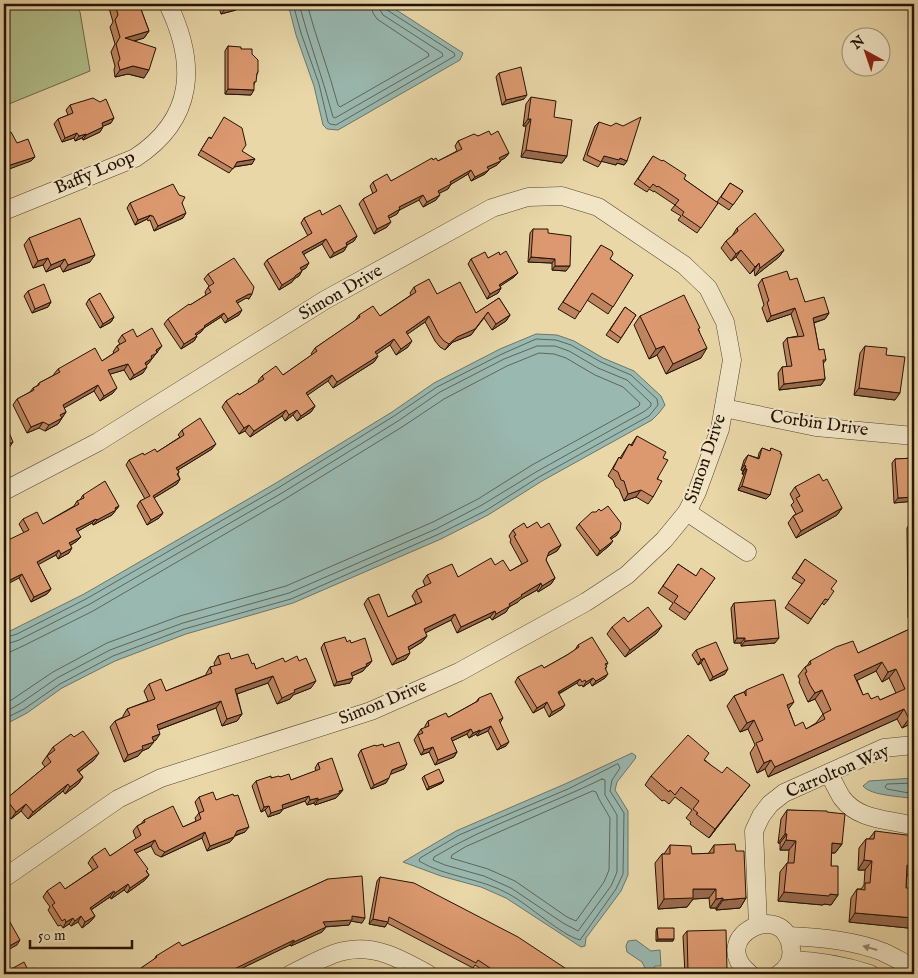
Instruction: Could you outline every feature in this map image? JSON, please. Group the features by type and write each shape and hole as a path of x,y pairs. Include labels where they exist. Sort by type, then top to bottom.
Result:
{"street":[{"name":"Baffy Loop","path":"4,211 122,164 151,148 164,136 182,101 187,66 181,34 168,4"},
{"name":"Simon Drive","path":"4,491 98,442 325,300 492,208 528,197 562,196 598,207 684,264 708,288 725,322 732,360 720,428 697,492 687,512 664,540 627,575 586,602 460,672 371,711 161,778 118,799 4,878"},
{"name":"Corbin Drive","path":"724,408 816,427 914,436"},
{"path":"687,512 747,552"},
{"name":"Carrolton Way","path":"758,925 754,831 766,810 784,793 884,748 914,744"},
{"path":"829,773 842,798 854,811 869,817 914,826"},
{"path":"750,974 743,968 737,951 743,934 750,928 758,925 775,926 788,936 791,944 790,960 787,967 778,974"},
{"path":"788,936 818,937 851,943 882,952 914,968"},
{"path":"291,974 343,951 369,949 396,957 428,974"},
{"path":"790,960 822,961 850,967 870,974"}],"green space":[{"path":"4,4 75,4 80,12 90,71 4,106"}],"water":[{"path":"288,4 387,4 463,53 460,60 338,130 327,129 323,125 314,86 296,35"},
{"path":"536,334 557,335 574,341 603,358 634,371 661,396 665,405 652,420 542,481 488,515 441,539 293,603 186,634 115,661 62,688 27,713 4,725 4,634 84,594 276,483 392,412 434,383 500,349"},
{"path":"632,753 636,756 635,759 617,782 615,790 628,811 628,875 621,891 586,938 585,946 581,947 506,898 481,887 441,876 403,862 456,831"},
{"path":"914,778 914,799 879,794 863,786 869,781"},
{"path":"636,940 651,951 660,950 661,966 655,966 654,969 646,970 642,962 627,952 626,946 628,941"}],"building":[{"path":"115,4 139,4 149,31 125,38 156,48 149,70 133,66 120,70 118,63 120,59 116,44 120,37 115,20 118,15"},
{"path":"223,4 239,4 239,5 225,9"},
{"path":"228,46 252,49 252,54 258,60 258,72 256,82 254,82 254,90 228,89"},
{"path":"521,67 527,95 506,100 499,73"},
{"path":"531,97 556,101 554,117 572,120 567,156 526,150 531,119 528,119"},
{"path":"93,98 100,102 106,99 114,118 102,123 103,127 86,135 79,136 77,133 65,138 58,119 73,113 70,105"},
{"path":"224,117 242,128 246,145 242,151 255,159 237,162 233,169 201,150 209,137 211,139"},
{"path":"641,117 627,161 604,156 601,162 587,155 599,122 611,126 616,123 623,126"},
{"path":"489,131 491,135 498,131 509,153 499,158 501,161 487,167 489,170 475,177 471,170 450,182 451,184 438,191 440,195 427,202 423,195 399,207 400,209 388,216 391,222 377,229 363,199 377,191 373,182 387,174 391,181 432,158 433,160 436,158 438,161 462,149 458,141 474,134 478,136"},
{"path":"11,132 17,143 28,139 35,157 4,167 4,135"},
{"path":"653,156 663,160 686,175 684,179 718,203 701,228 682,215 684,212 675,205 679,200 658,186 653,184 650,188 638,179"},
{"path":"730,183 743,191 733,205 721,197"},
{"path":"173,184 179,195 185,197 182,203 186,213 158,226 151,215 138,220 130,203"},
{"path":"340,205 357,236 346,243 347,246 334,253 326,239 302,252 309,263 300,268 302,271 295,277 282,285 267,260 312,233 304,218 320,210 322,215"},
{"path":"755,213 784,250 760,268 759,263 755,267 741,250 736,254 726,241 738,231 737,228"},
{"path":"80,218 95,255 68,265 65,259 51,265 48,258 38,261 29,238"},
{"path":"533,229 548,229 548,233 571,236 570,266 555,266 555,259 531,257"},
{"path":"601,245 612,251 613,254 610,259 633,275 613,307 592,293 580,312 563,302"},
{"path":"506,251 518,273 499,285 501,288 490,294 471,259 485,252 488,258 499,252 500,255"},
{"path":"234,258 254,287 252,294 236,301 242,310 228,319 224,313 204,326 195,334 197,336 184,344 168,319 189,304 211,292 208,287 214,283 208,274"},
{"path":"787,271 790,280 797,278 805,302 824,297 829,313 813,318 819,350 824,349 826,360 823,360 825,379 784,384 782,367 792,366 787,338 804,336 795,308 771,316 767,302 769,301 762,279"},
{"path":"429,279 437,294 460,282 476,313 499,298 510,315 496,324 488,312 475,329 457,337 449,344 439,335 429,316 406,332 412,341 401,349 394,339 375,352 378,356 337,382 332,375 306,393 315,406 301,416 297,410 289,415 286,410 254,431 249,425 244,428 226,401 264,379 262,376 276,366 283,375 317,351 315,348 360,317 359,315 373,306 380,316 416,292 414,287"},
{"path":"44,284 51,302 35,309 28,291"},
{"path":"100,293 114,317 103,324 89,299"},
{"path":"684,295 700,328 698,329 707,348 673,364 664,346 656,349 640,316"},
{"path":"625,307 636,315 621,338 610,330"},
{"path":"152,328 162,346 145,363 147,367 134,375 128,364 108,370 117,388 104,396 98,385 63,405 66,412 60,415 62,418 49,425 43,422 31,427 17,399 34,390 33,388 39,385 39,383 60,372 58,369 95,348 102,361 119,350 117,346 126,341 122,335 133,329 137,337"},
{"path":"865,346 887,348 886,355 905,357 900,393 859,388"},
{"path":"200,418 216,444 176,468 180,479 153,496 163,513 151,520 140,501 150,496 129,460 155,449 157,452 184,435 182,430"},
{"path":"4,421 13,442 4,446"},
{"path":"637,436 666,452 663,458 668,460 657,479 662,481 653,497 641,490 628,494 624,481 621,480 618,472 613,469 619,457 621,459 629,444 632,446"},
{"path":"762,448 770,451 771,448 782,454 770,495 742,486 747,469 745,469 746,466 744,465 748,455 759,459"},
{"path":"914,458 914,497 898,498 895,459"},
{"path":"819,474 823,481 827,479 842,508 801,531 793,516 803,511 796,498 800,496 795,487"},
{"path":"105,481 119,506 115,508 116,510 76,529 81,537 69,543 72,548 61,554 59,550 37,562 51,589 34,597 22,574 4,583 4,542 29,530 23,519 37,512 43,524 79,504 77,501 84,498 83,495"},
{"path":"608,506 621,523 620,530 610,538 613,541 600,551 579,524 592,512 596,512 599,509 601,511"},
{"path":"537,522 541,528 549,523 561,545 549,552 546,560 555,578 542,586 541,583 521,595 509,604 510,606 496,614 495,611 461,627 455,614 424,629 427,636 408,647 410,653 397,659 368,598 379,594 388,617 422,602 416,590 431,583 427,575 452,564 458,577 491,558 495,565 503,560 510,571 528,561 514,536 516,535 513,530 524,523 527,528"},
{"path":"910,523 914,523 914,613 912,613"},
{"path":"805,559 837,581 831,589 834,591 828,600 825,599 811,619 788,603 805,580 796,573"},
{"path":"678,564 696,576 701,568 715,578 690,613 674,602 678,596 663,586"},
{"path":"775,600 779,638 745,641 745,638 737,638 734,603"},
{"path":"648,607 662,626 630,650 612,627 624,617 628,622"},
{"path":"914,627 914,716 909,719 904,709 775,767 771,760 764,763 756,743 763,740 754,720 747,723 734,696 744,692 746,696 746,690 783,674 794,702 787,705 795,726 803,722 806,729 825,719 823,714 831,710 822,690 815,693 810,685 805,673 807,672 805,667 811,664 810,661 836,647 853,641 858,653","holes":["882,662 888,672 896,669 905,689 880,700 878,696 871,699 868,693 863,695 854,675"]},
{"path":"345,637 347,642 350,640 351,643 365,638 372,661 366,664 367,666 351,673 353,678 337,682 324,643"},
{"path":"592,637 608,663 605,664 607,667 605,668 608,674 596,681 593,678 582,682 580,679 558,692 565,705 552,712 547,702 537,708 518,677 542,665 544,668 567,655 579,647 578,645"},
{"path":"716,642 728,669 713,677 704,658 701,660 696,650"},
{"path":"229,653 231,659 248,654 256,669 283,658 285,662 297,656 299,661 306,658 316,681 294,690 295,692 282,698 273,676 235,689 242,714 227,719 221,701 157,725 160,734 152,737 154,742 142,746 143,749 128,755 115,721 130,715 127,709 155,699 149,684 161,679 166,691 212,673 210,667 221,664 218,656"},
{"path":"491,693 503,718 499,720 509,742 501,746 491,726 473,733 471,729 451,738 457,752 438,760 433,747 424,750 418,735 423,733 421,729 429,726 428,721 446,713 449,717 478,701 479,698"},
{"path":"83,731 99,753 77,770 83,777 70,787 68,784 33,812 26,804 16,812 6,799 51,762 47,756 55,750 53,747 71,734 74,737"},
{"path":"688,735 709,753 704,760 722,773 727,767 750,785 715,829 696,814 698,813 693,809 699,801 681,787 675,795 670,790 669,792 651,776"},
{"path":"399,742 407,764 392,770 389,778 374,785 361,750 375,745 383,744 384,747"},
{"path":"332,758 343,790 339,791 340,793 318,800 318,798 310,800 309,796 282,805 283,809 271,813 269,806 264,807 256,781 271,776 271,778 289,774 291,780 320,769 318,763"},
{"path":"439,769 444,781 429,787 424,776"},
{"path":"213,792 216,800 233,794 234,796 238,795 249,827 237,831 234,837 210,846 205,832 165,852 159,849 155,840 134,850 148,869 146,871 149,875 130,888 128,884 115,893 114,891 90,908 95,916 85,922 81,916 75,921 73,918 66,922 65,919 62,921 52,905 55,903 47,891 60,882 65,889 98,867 92,857 105,848 110,856 141,835 137,826 145,822 144,820 173,806 183,827 201,819 199,813 204,811 199,797"},
{"path":"787,810 827,811 845,814 842,844 832,843 831,866 838,866 838,895 784,892 787,863 794,863 796,841 786,840"},
{"path":"875,831 914,836 914,866 907,865 906,888 914,888 914,918 855,913 857,889 865,890 865,883 870,883 872,861 864,860 866,839 874,839"},
{"path":"735,844 736,851 744,851 746,898 716,899 716,889 693,889 693,898 664,899 662,854 670,854 670,845 691,846 692,854 714,853 714,845"},
{"path":"362,876 365,918 352,916 352,920 323,922 326,927 294,942 294,940 226,973 137,974 142,971 141,968 156,956 179,942 182,946 328,879"},
{"path":"380,877 414,883 518,937 574,974 499,974 478,960 476,963 389,917 388,922 373,919"},
{"path":"6,915 20,940 4,949 4,917"},
{"path":"657,928 674,928 674,939 658,939"},
{"path":"726,930 727,970 688,971 687,931"},
{"path":"24,962 28,970 34,968 37,974 4,974 4,973"},
{"path":"404,968 414,974 399,974"}]}
